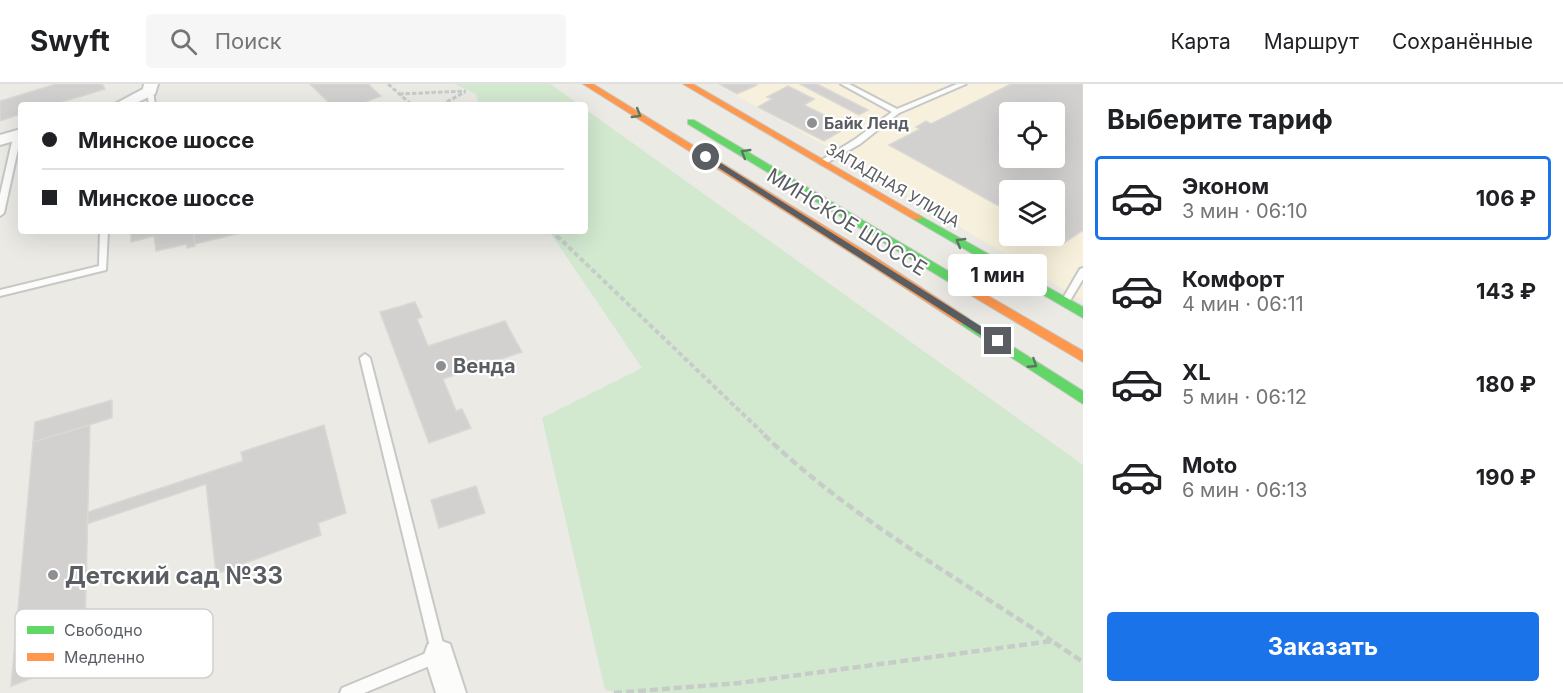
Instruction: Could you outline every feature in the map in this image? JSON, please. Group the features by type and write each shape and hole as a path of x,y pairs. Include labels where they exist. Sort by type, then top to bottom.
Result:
{"main road":[{"name":"МИНСКОЕ ШОССЕ","path":"587,84 876,263 1083,398"},
{"name":"ЗАПАДНАЯ УЛИЦА","path":"687,84 1083,313"},
{"name":"МИНСКОЕ ШОССЕ","path":"684,117 1083,357"}],"street":[{"path":"128,102 151,93"},
{"path":"0,140 18,134"},
{"path":"439,655 451,693"}],"lane":[{"path":"844,84 897,111"},
{"path":"823,163 857,142 897,111 963,84"},
{"path":"0,213 18,138"},
{"path":"0,293 104,268 104,234"},
{"path":"1065,302 1083,271"},
{"path":"347,693 439,655 365,358"}],"path":[{"path":"388,84 408,102"},
{"path":"399,94 466,91 446,102"},
{"path":"554,234 783,453 864,517 1083,662"},
{"path":"614,693 739,683 1052,641"}],"shaded area":[{"path":"716,84 1083,84 1083,301 829,148"}],"green space":[{"path":"455,84 550,84 576,102 478,102 476,94"},
{"path":"588,111 1083,465 1083,693 624,693 605,690 542,418 642,368 551,234 588,234"}],"building":[{"path":"56,84 102,84 105,89 62,102 18,102 18,115 0,121 0,101"},
{"path":"310,84 368,84 381,96 366,102 328,102"},
{"path":"719,84 756,84 757,85 737,94"},
{"path":"800,84 817,84 868,110 859,115"},
{"path":"1011,84 1083,84 1083,230 1065,242 1065,180 999,180 999,206 889,145 920,129 916,127 926,121 931,124"},
{"path":"788,86 814,99 804,105 848,127 824,141 758,107 772,99 767,97"},
{"path":"131,234 193,234 195,246 187,248 187,244 156,251 154,236 131,242"},
{"path":"193,234 236,234 195,244"},
{"name":"Венда","path":"415,302 422,317 417,319 428,346 505,321 522,352 443,379 456,411 462,409 471,428 429,443 380,312"},
{"path":"112,400 112,418 33,442 35,422"},
{"name":"Детский сад №33","path":"90,425 85,609 18,609 33,442"},
{"path":"324,425 346,513 318,523 321,535 216,574 206,484 87,524 88,512 243,461 241,452"},
{"path":"476,486 485,513 439,528 431,500"},
{"path":"14,653 15,678 32,678 11,686"}],"traffic: fast":[{"path":"691,122 966,287"},
{"path":"917,217 1083,313"},
{"path":"964,321 1083,398"}],"traffic: slow":[{"path":"587,84 866,257 964,321"},
{"path":"687,84 917,217"},
{"path":"966,287 1083,357"}],"place":[{"name":"Байк Ленд","path":"812,123"},
{"name":"Венда","path":"441,366"},
{"name":"Детский сад №33","path":"53,575"}],"route":[{"path":"706,157 998,341"}]}
